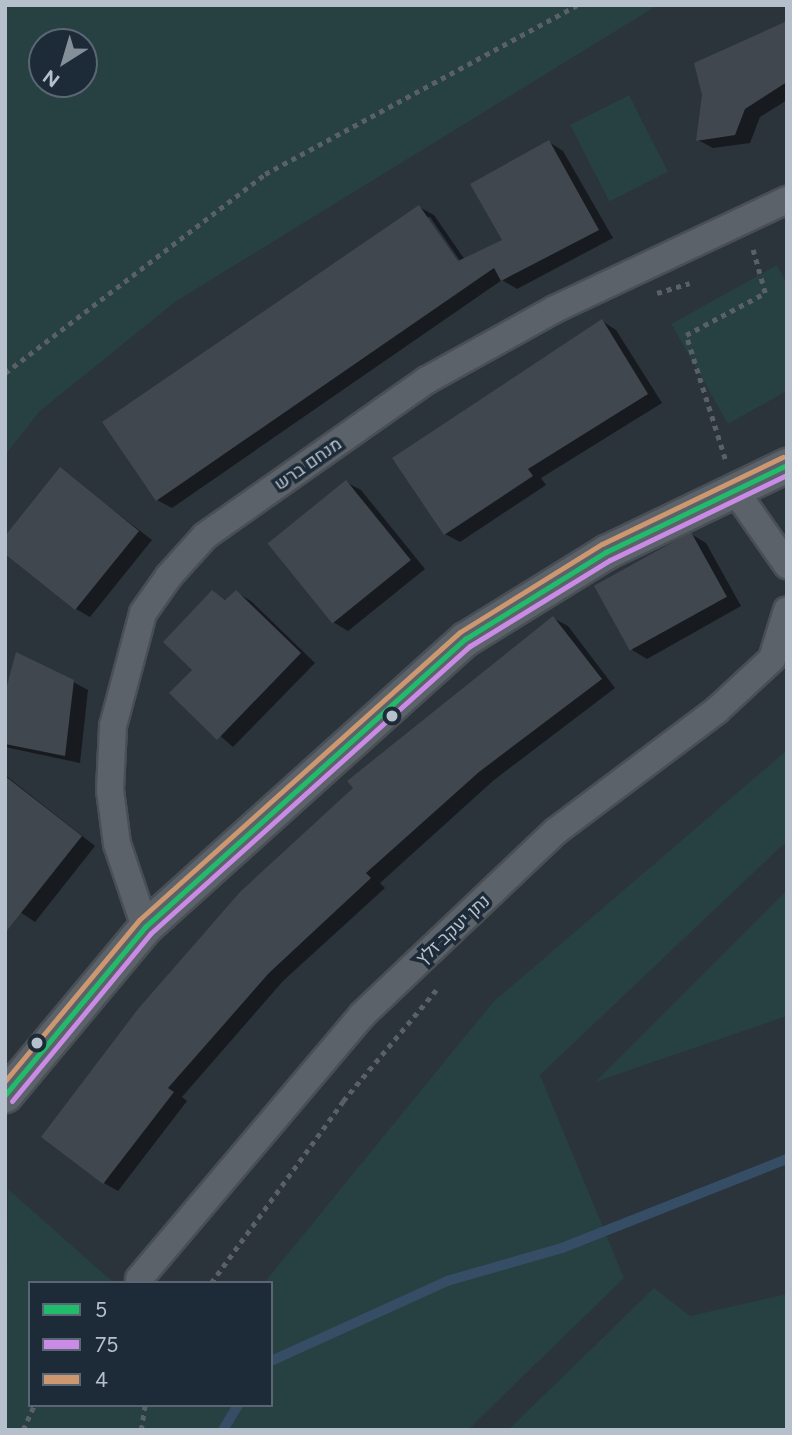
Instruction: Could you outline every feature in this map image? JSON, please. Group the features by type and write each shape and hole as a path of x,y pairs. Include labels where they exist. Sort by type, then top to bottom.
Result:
{"street":[{"name":"מנחם ברש","path":"145,927 117,844 110,790 113,726 144,613 169,576 205,536 428,380 555,309 787,200"},
{"path":"5,1095 145,927 465,639 607,552 787,465"},
{"path":"734,489 787,565"},
{"name":"נתן יעקב זלץ","path":"139,1279 362,1015 556,831 717,710 772,659 787,610"}],"path":[{"path":"5,373 265,174 578,5"},
{"path":"734,489 686,335 765,293 753,250 741,256"},
{"path":"636,273 660,297 695,279"},
{"path":"212,1281 343,1101 440,985"},
{"path":"23,1430 33,1407"},
{"path":"141,1430 145,1407"}],"green space":[{"path":"5,5 658,5 175,302 40,411 5,455"},
{"path":"629,95 668,172 609,202 570,125"},
{"path":"777,265 787,283 787,391 728,424 671,324"},
{"path":"787,750 787,841 540,1075 624,1278 468,1430 5,1430 8,1189 112,1281 28,1281 28,1407 273,1407 273,1281 266,1281 493,1002"},
{"path":"787,890 787,1016 595,1082"},
{"path":"654,1288 690,1316 787,1294 787,1430 508,1430"}],"building":[{"path":"787,21 787,82 745,109 735,135 696,141 702,95 694,63"},
{"path":"549,140 599,230 501,281 494,268 156,501 102,422 419,205 458,261 502,240 470,184"},
{"path":"602,319 648,394 528,469 533,476 444,535 392,458"},
{"path":"60,467 139,531 75,610 5,554 5,536"},
{"path":"346,480 411,560 332,624 268,544"},
{"path":"691,532 727,597 630,651 594,586"},
{"path":"212,590 225,600 236,590 301,653 217,740 169,693 192,670 163,642"},
{"path":"553,616 602,679 479,772 366,873 371,878 269,973 168,1088 174,1092 103,1184 41,1137 138,1009 240,892 353,788 347,781"},
{"path":"16,652 74,680 65,756 5,744 5,693"},
{"path":"5,776 82,836 5,933"}],"waterway":[{"path":"273,1360 447,1281 562,1248 787,1159"},
{"path":"223,1430 237,1407"}],"transit line":[{"name":"4","path":"5,1081 139,920 460,632 602,544 783,457"},
{"name":"5","path":"5,1095 145,927 465,639 606,552 787,465"},
{"name":"75","path":"12,1101 151,933 470,646 610,560 787,475"}]}
